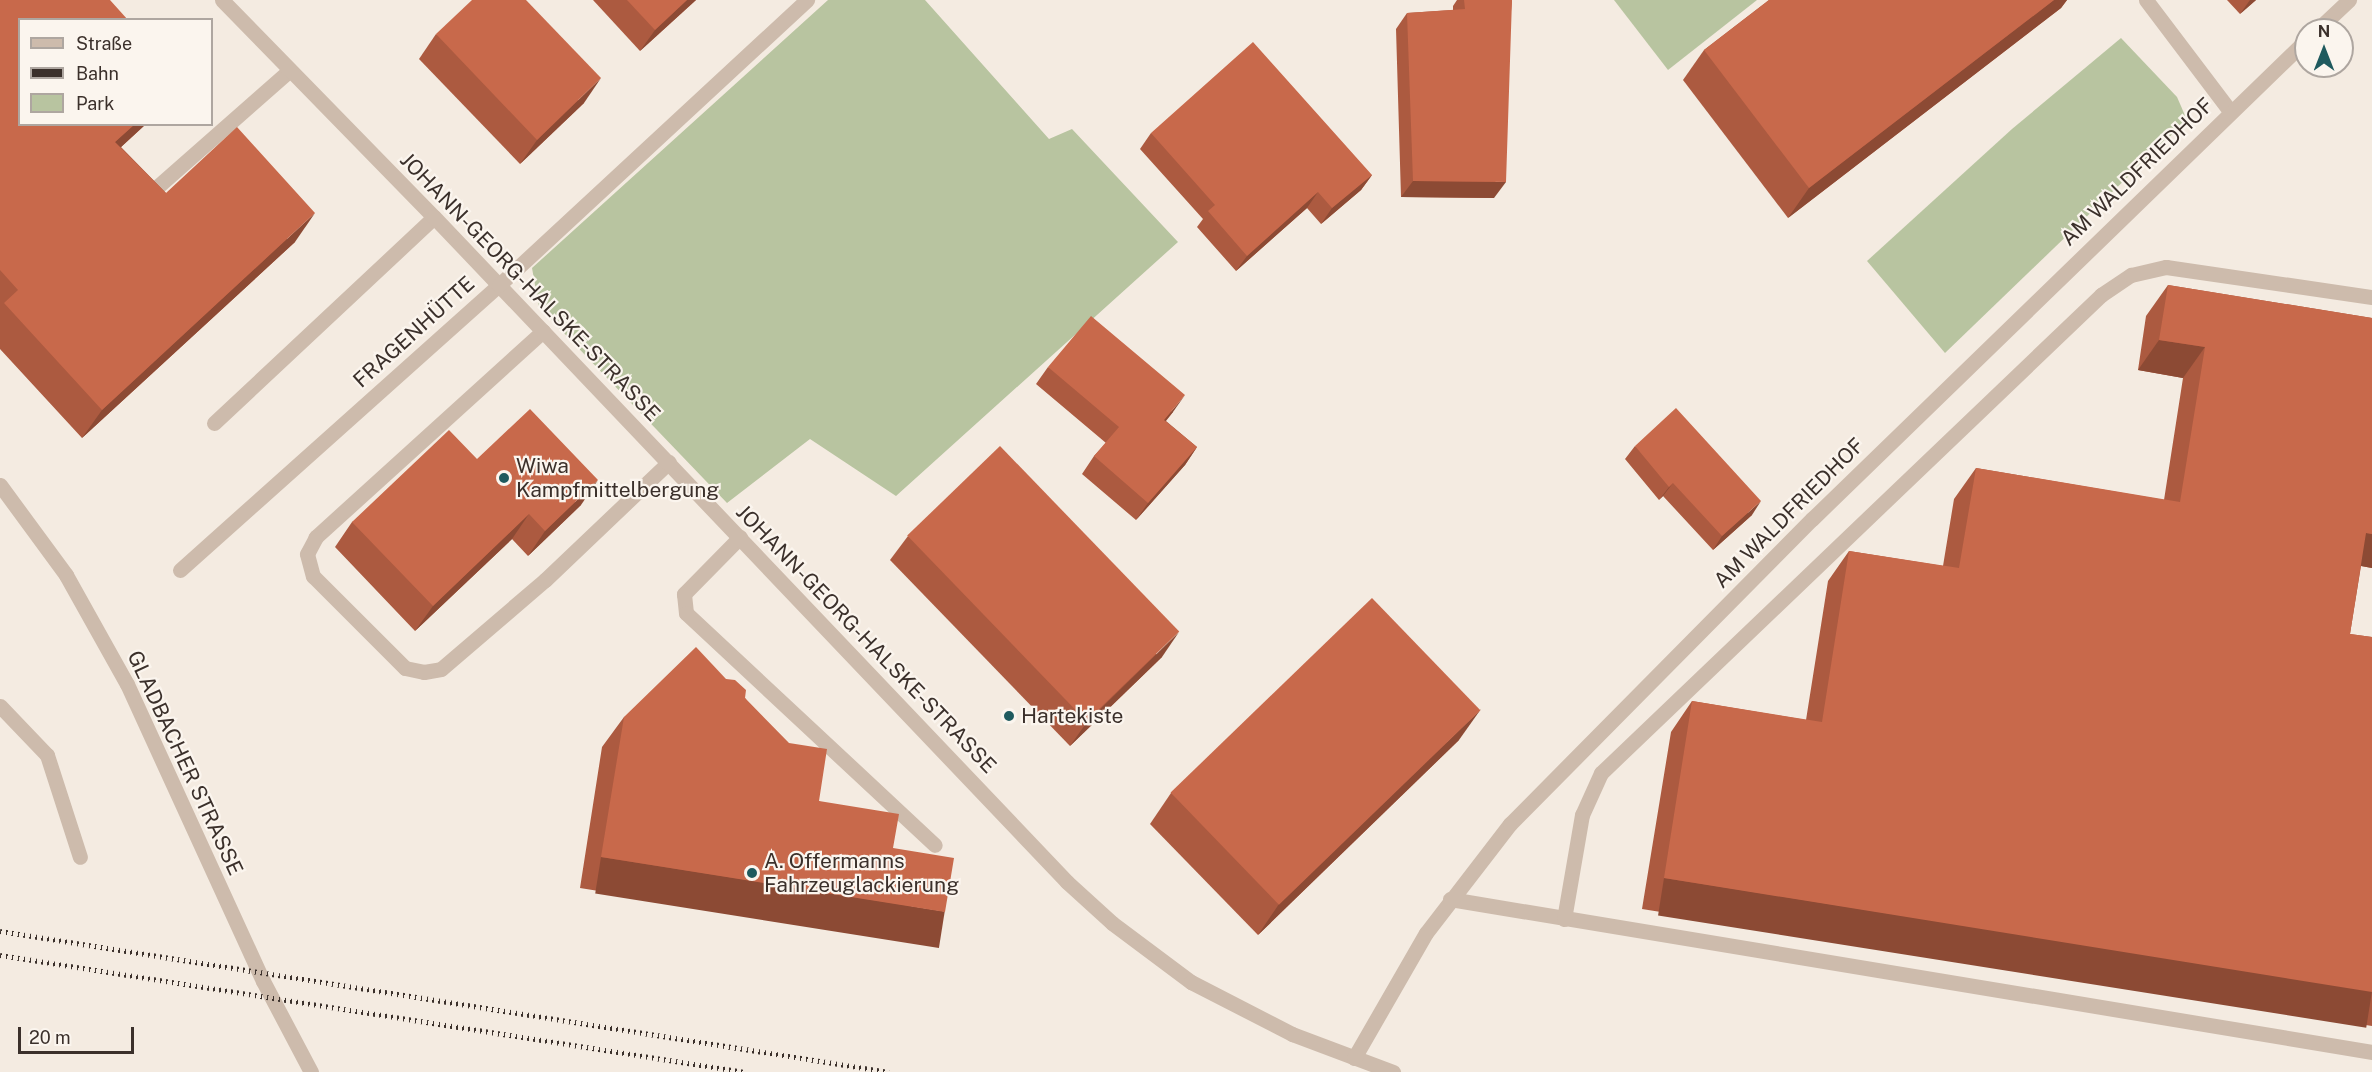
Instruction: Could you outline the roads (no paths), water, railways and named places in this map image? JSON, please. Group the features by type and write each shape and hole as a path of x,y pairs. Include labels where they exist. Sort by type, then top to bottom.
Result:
{"street":[{"name":"JOHANN-GEORG-HALSKE-STRASSE","path":"222,0 669,462 1067,882 1112,922 1191,982 1292,1034 1393,1072"},
{"name":"FRAGENHÜTTE","path":"180,570 499,285 807,0"},
{"path":"2146,0 2230,111"},
{"path":"2330,18 2349,0"},
{"name":"AM WALDFRIEDHOF","path":"1354,1058 1398,977 1450,899 1487,851 1562,769 2230,111 2294,51"},
{"path":"148,195 290,70"},
{"path":"214,423 434,217"},
{"path":"1564,919 1582,815 1591,788 1601,773 2101,295 2131,275 2166,267 2372,297"},
{"path":"543,331 316,537 307,554 313,576 405,668 424,672 441,669 545,579 669,462"},
{"name":"GLADBACHER STRASSE","path":"0,485 66,575 127,684 263,981 311,1072"},
{"path":"740,537 684,594 686,613 934,845"},
{"path":"0,706 47,754 80,857"},
{"path":"1450,899 2372,1052"}],"railway":[{"path":"0,931 889,1072"},
{"path":"0,955 745,1072"}],"place":[{"name":"Wiwa Kampfmittelbergung","path":"504,478"},
{"name":"Hartekiste","path":"1009,716"},
{"name":"A. Offermanns Fahrzeuglackierung","path":"752,873"}]}
